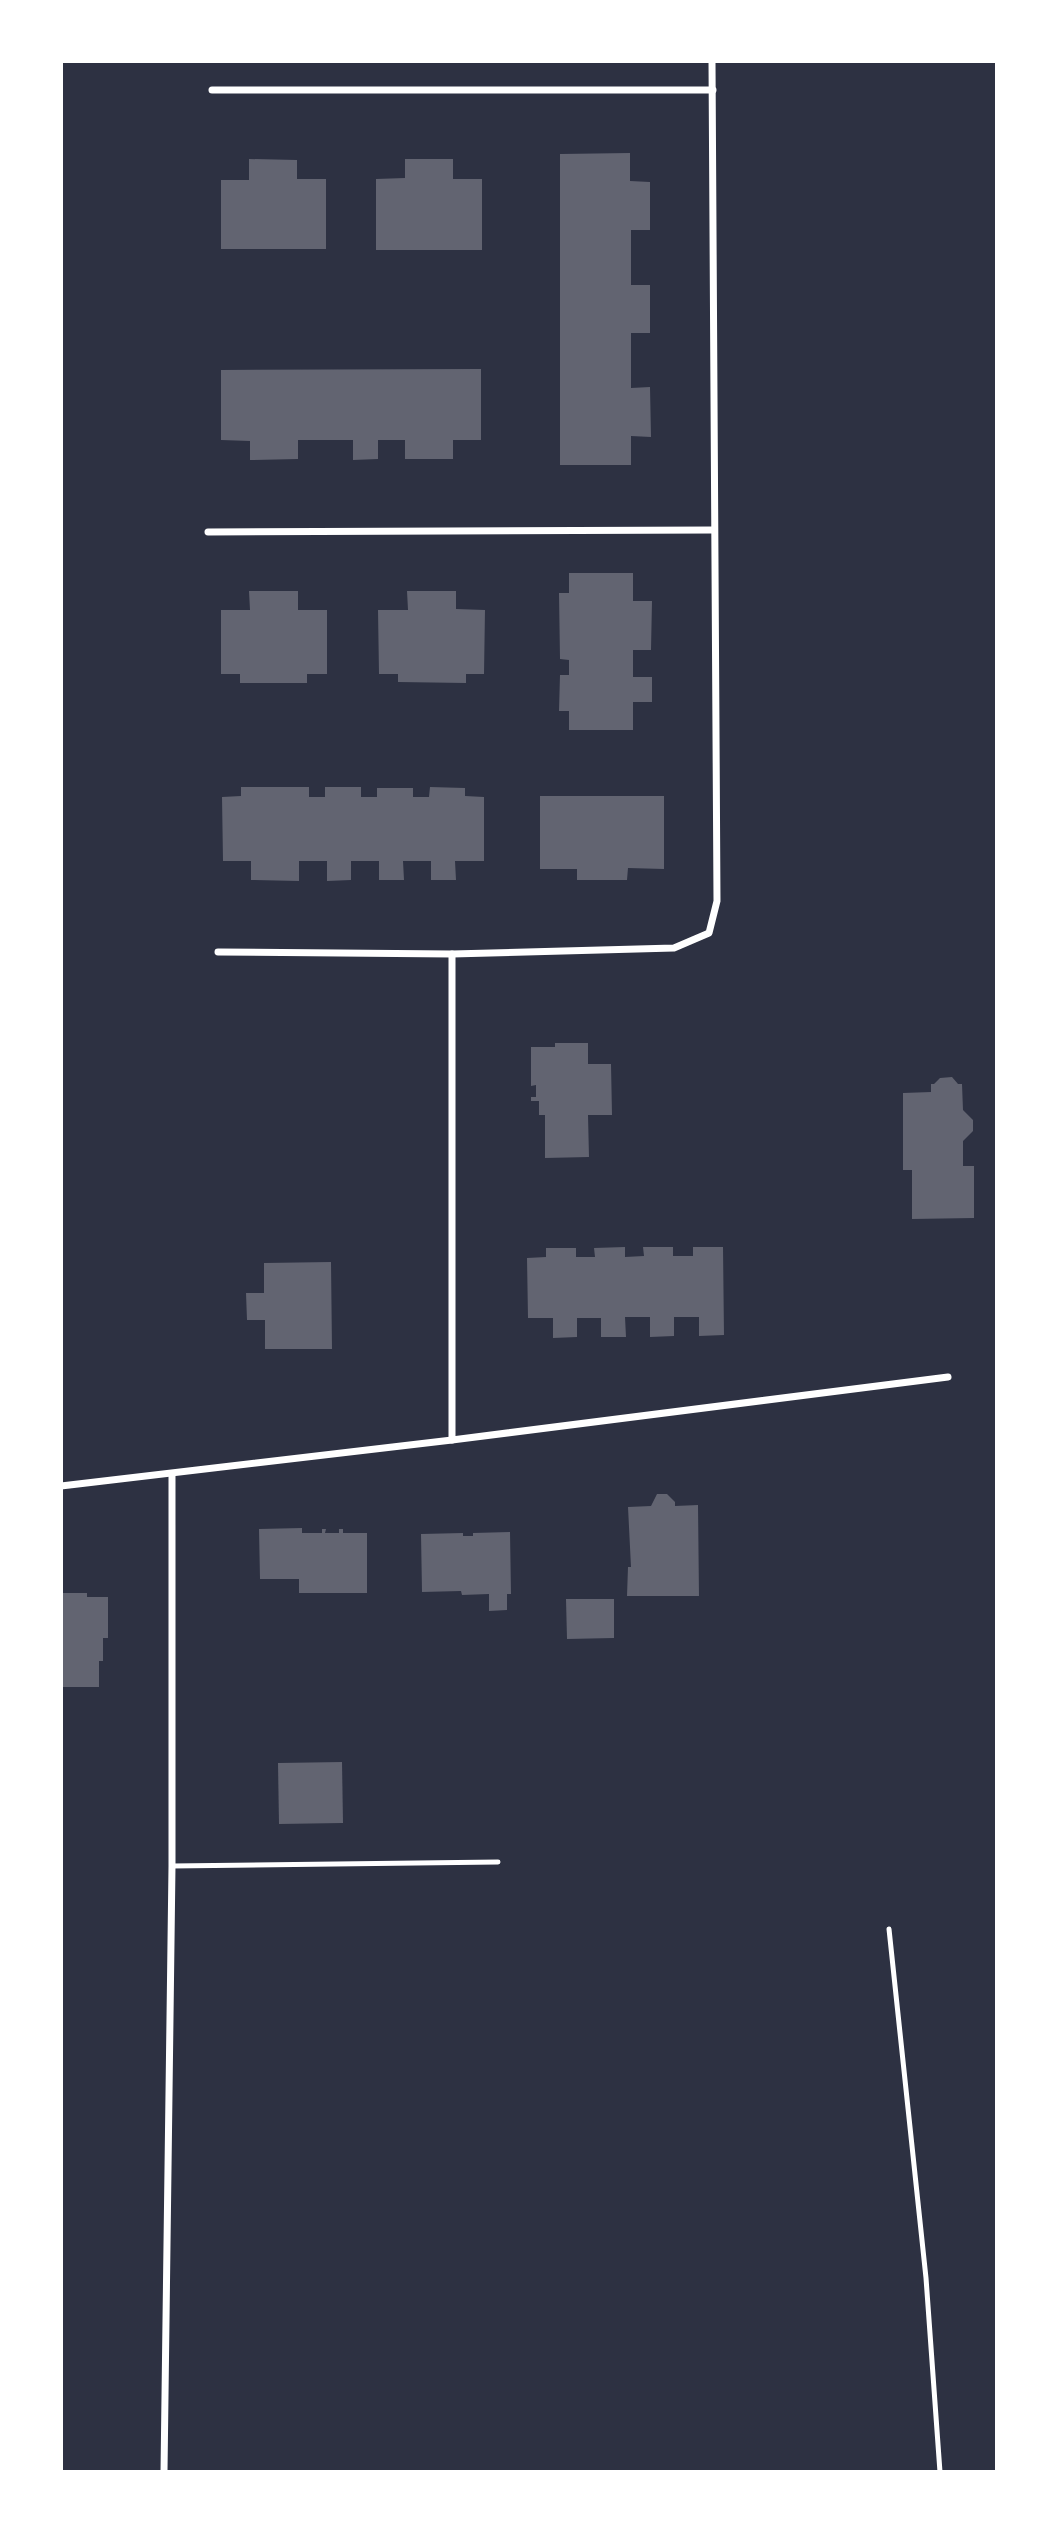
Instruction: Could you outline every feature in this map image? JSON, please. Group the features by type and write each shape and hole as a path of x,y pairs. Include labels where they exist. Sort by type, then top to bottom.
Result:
{"street":[{"path":"218,952 452,954 674,948 709,933 717,901 712,61"},
{"path":"212,90 713,90"},
{"path":"208,532 713,530"},
{"path":"452,954 452,1440"},
{"path":"61,1486 947,1377"},
{"path":"164,2472 172,1866 172,1474"}],"lane":[{"path":"172,1866 498,1862"},
{"path":"888,1929 926,2278 940,2472"}],"building":[{"path":"630,153 630,181 650,182 650,230 631,230 631,285 650,285 650,333 631,333 631,388 650,387 651,437 631,436 631,465 560,465 560,154"},
{"path":"249,159 297,160 297,179 326,179 326,249 221,249 221,180 249,180"},
{"path":"405,159 453,159 453,179 482,179 482,250 376,250 376,179 405,178"},
{"path":"481,369 481,440 453,440 453,459 405,459 405,440 378,440 378,459 353,460 353,440 298,440 298,459 250,460 250,441 221,440 221,370"},
{"path":"569,573 633,573 633,601 652,601 651,650 633,650 633,677 652,677 652,702 633,702 633,730 569,730 569,711 559,711 560,675 569,675 569,660 560,659 559,593 569,593"},
{"path":"249,591 298,591 298,610 327,610 327,674 307,674 307,683 240,683 240,674 221,674 221,610 250,610"},
{"path":"407,591 456,591 456,609 485,610 484,674 466,674 466,683 398,682 398,674 379,674 378,610 408,610"},
{"path":"241,787 309,787 309,797 325,797 325,787 361,787 361,797 377,797 377,788 413,788 413,797 429,797 430,787 465,788 465,796 484,797 484,861 455,861 456,880 431,880 431,861 403,861 404,880 379,880 379,861 351,861 351,880 327,881 327,861 299,861 299,881 251,880 251,861 223,861 222,797 241,796"},
{"path":"540,796 664,796 664,869 628,868 627,880 577,880 577,869 540,869"},
{"path":"555,1043 588,1043 588,1064 611,1064 612,1115 588,1115 589,1157 545,1158 545,1115 539,1115 539,1101 531,1101 531,1097 536,1097 536,1085 531,1086 531,1047 555,1047"},
{"path":"952,1077 958,1084 962,1084 963,1110 973,1120 973,1131 963,1141 963,1166 974,1166 974,1218 912,1219 912,1170 903,1170 903,1093 931,1092 931,1084 940,1078"},
{"path":"625,1247 625,1257 644,1256 643,1247 673,1247 673,1256 693,1256 693,1247 723,1247 724,1335 699,1336 699,1317 674,1317 674,1336 650,1337 650,1317 625,1317 626,1337 601,1337 601,1318 577,1318 577,1337 553,1338 553,1318 528,1318 527,1258 546,1257 546,1248 576,1248 576,1257 595,1257 594,1248"},
{"path":"331,1262 332,1349 265,1349 265,1320 247,1320 246,1293 264,1293 264,1263"},
{"path":"657,1494 667,1494 675,1502 675,1506 698,1505 699,1596 627,1596 628,1567 631,1567 628,1507 651,1506"},
{"path":"302,1528 302,1533 322,1533 322,1529 326,1529 325,1533 339,1533 339,1529 343,1529 343,1533 367,1533 367,1593 299,1593 299,1579 260,1579 259,1529"},
{"path":"510,1532 511,1594 507,1594 507,1610 489,1611 489,1594 462,1595 461,1591 422,1592 421,1534 463,1533 463,1536 473,1536 473,1533"},
{"path":"61,1593 87,1593 87,1597 108,1597 108,1638 103,1638 103,1661 99,1661 99,1687 61,1687"},
{"path":"566,1599 614,1599 614,1638 567,1639"},
{"path":"342,1762 343,1823 279,1824 278,1763"}]}
